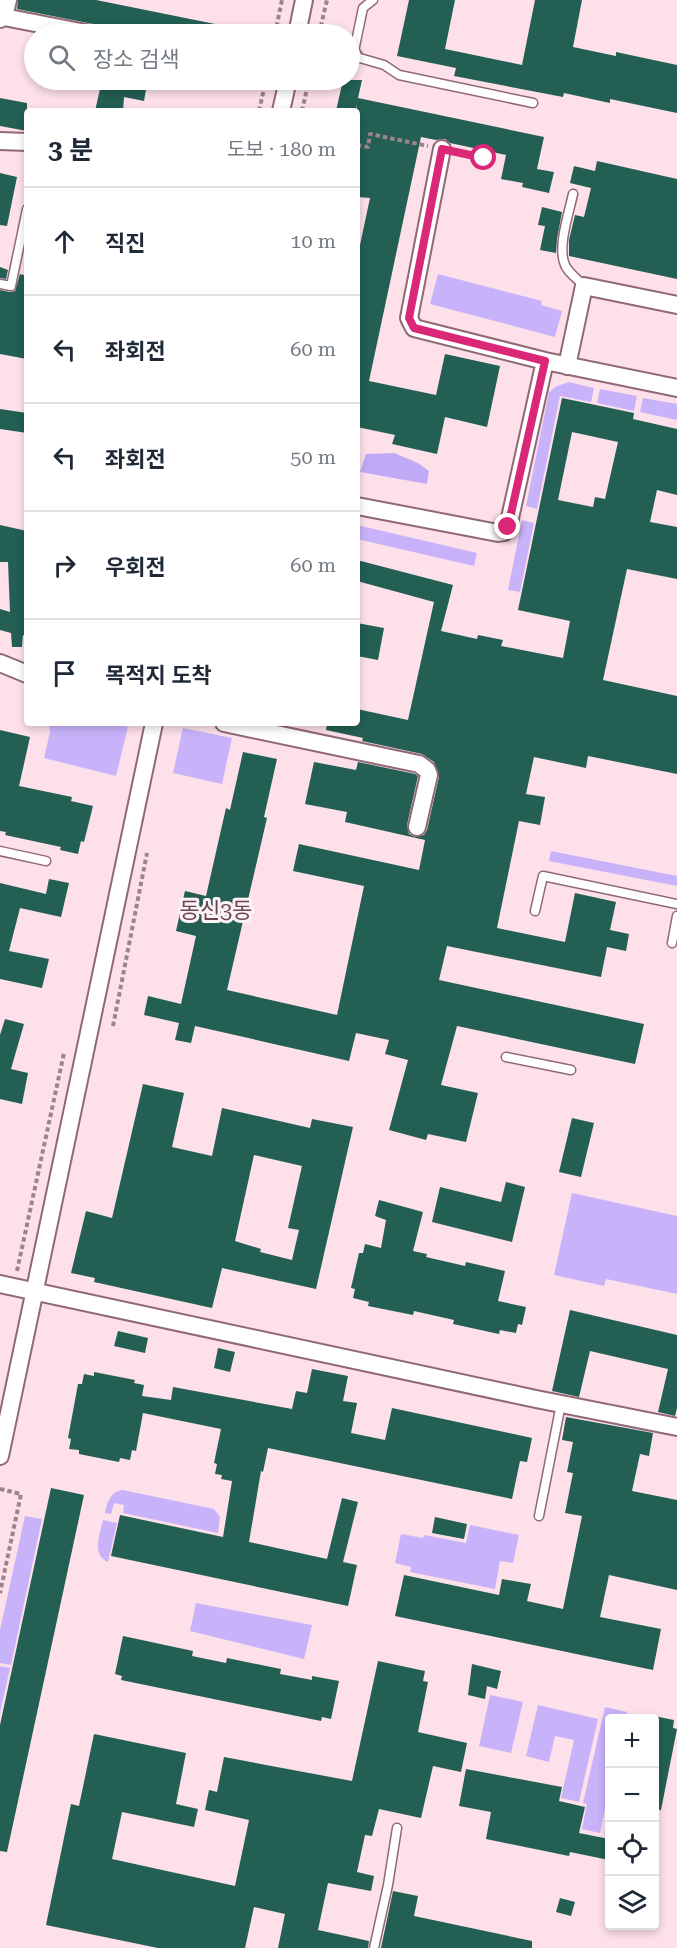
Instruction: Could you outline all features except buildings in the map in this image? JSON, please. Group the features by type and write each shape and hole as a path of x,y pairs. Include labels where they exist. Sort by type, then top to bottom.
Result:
{"street":[{"path":"8,0 2,18 35,24"},
{"path":"299,24 304,0"},
{"path":"282,108 286,90"},
{"path":"0,141 24,142"},
{"path":"442,149 409,318 414,328 545,361 677,388"},
{"path":"567,366 584,286 677,305"},
{"path":"360,507 498,533 504,532 508,527 545,361"},
{"path":"0,663 24,673"},
{"path":"0,1456 153,726"},
{"path":"238,726 419,764 427,770 429,775 417,827"},
{"path":"0,1284 677,1427"}],"lane":[{"path":"359,24 363,8 373,0"},
{"path":"360,58 384,65 399,75 533,103"},
{"path":"573,195 562,252 565,266 584,286"},
{"path":"0,284 11,286 24,223"},
{"path":"0,851 46,861"},
{"path":"535,911 543,876 677,904"},
{"path":"672,943 677,916"},
{"path":"506,1058 571,1070"},
{"path":"539,1516 561,1404"},
{"path":"374,1948 388,1885 397,1828"}],"path":[{"path":"277,24 282,0"},
{"path":"321,24 327,0"},
{"path":"261,108 264,90"},
{"path":"303,108 307,90"},
{"path":"360,146 368,147 370,134 484,158"},
{"path":"113,1026 147,851"},
{"path":"0,1489 21,1494 0,1593"}],"shaded area":[{"path":"438,274 542,301 541,305 562,311 555,337 430,304"},
{"path":"569,382 594,388 591,402 560,396 537,509 526,506 549,392"},
{"path":"600,389 637,396 634,411 597,403"},
{"path":"643,398 677,404 677,420 640,412"},
{"path":"394,453 418,463 429,471 427,484 360,472 366,454"},
{"path":"522,520 534,523 520,592 508,590"},
{"path":"360,526 477,553 474,566 360,540"},
{"path":"49,726 128,727 116,776 44,758"},
{"path":"183,728 232,738 222,784 173,773"},
{"path":"551,851 677,876 677,886 549,861"},
{"path":"572,1193 677,1216 677,1294 606,1279 604,1286 554,1275"},
{"path":"123,1490 214,1509 220,1517 218,1533 123,1513 124,1505 114,1503 111,1514 105,1513 110,1498 115,1492"},
{"path":"25,1516 42,1519 11,1665 0,1663 0,1630"},
{"path":"103,1520 117,1523 108,1562 103,1559 98,1549"},
{"path":"470,1525 519,1535 513,1563 500,1561 495,1589 410,1572 411,1567 395,1563 401,1534 423,1538 424,1535 466,1543"},
{"path":"196,1603 312,1625 304,1659 190,1631"},
{"path":"0,1666 10,1668 0,1713"},
{"path":"490,1695 523,1702 511,1753 479,1746"},
{"path":"538,1705 598,1719 579,1802 561,1798 574,1740 555,1736 549,1762 526,1756"},
{"path":"605,1707 627,1712 627,1714 605,1714 605,1809 600,1833 582,1829 587,1804 583,1803"}],"district":[{"name":"동신3동","path":"216,910"}],"route":[{"path":"484,158 442,149 409,318 414,328 545,361 508,527"}]}
